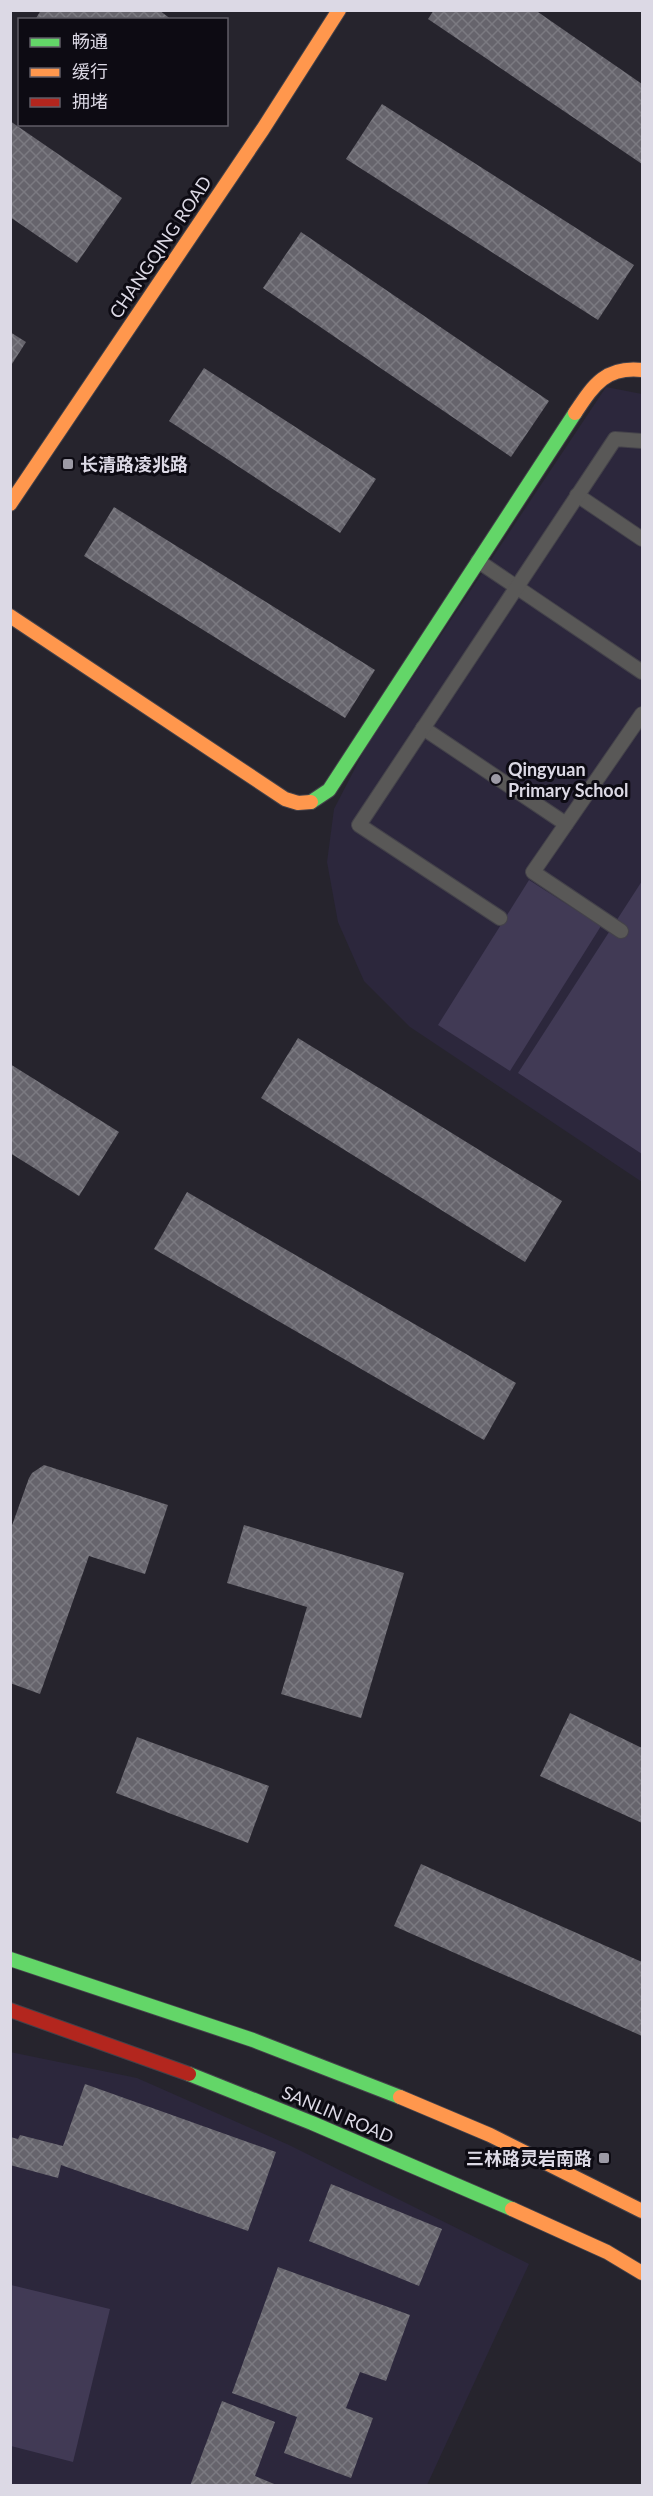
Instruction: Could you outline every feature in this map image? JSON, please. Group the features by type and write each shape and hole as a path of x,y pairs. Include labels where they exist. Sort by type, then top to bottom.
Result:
{"main road":[{"name":"CHANGQING ROAD","path":"10,504 263,129 339,10"},
{"path":"10,616 285,800 302,805 318,801 329,790 594,385 607,374 629,368 642,370"},
{"name":"SANLIN ROAD","path":"10,1959 112,1991 384,2088 582,2178 642,2211"},
{"name":"SANLIN ROAD","path":"10,2010 93,2037 336,2131 607,2252 642,2273"}],"lane":[{"path":"500,918 359,825 615,439 642,441"},
{"path":"577,495 642,539"},
{"path":"478,561 642,672"},
{"path":"621,932 533,872 566,824 638,731 642,714"},
{"path":"423,728 566,824"}],"shaded area":[{"name":"Qingyuan Primary School","path":"606,387 642,394 642,1182 410,1027 364,981 338,922 327,862 334,809 365,749"},
{"path":"529,880 601,926 510,1071 438,1025"},
{"path":"642,881 642,1154 518,1073"},
{"path":"10,2052 137,2078 289,2145 529,2264 427,2485 11,2485"},
{"path":"11,2285 110,2309 73,2462 11,2446"}],"building":[{"path":"41,10 159,10 169,18 36,18"},
{"path":"434,10 535,10 642,84 642,164 428,19"},
{"path":"382,104 634,265 598,320 346,159"},
{"path":"10,121 122,198 77,263 10,217"},
{"path":"301,232 549,401 511,457 263,288"},
{"path":"10,332 26,342 10,367"},
{"path":"204,368 376,479 340,533 169,421"},
{"path":"114,507 375,670 345,718 84,556"},
{"path":"298,1038 562,1201 525,1262 261,1098"},
{"path":"10,1064 119,1132 79,1196 10,1153"},
{"path":"187,1192 516,1383 484,1440 154,1249"},
{"path":"44,1465 168,1505 145,1574 89,1556 40,1694 10,1683 10,1531 29,1478 32,1473"},
{"path":"244,1525 404,1573 361,1718 281,1694 307,1607 227,1583"},
{"path":"570,1713 642,1748 642,1823 540,1776"},
{"path":"137,1737 269,1786 248,1843 116,1793"},
{"path":"421,1864 642,1962 642,2036 394,1926"},
{"path":"85,2084 276,2152 248,2231 61,2165 58,2178 10,2165 10,2137 18,2139 20,2135 63,2146"},
{"path":"331,2184 442,2229 419,2286 309,2241"},
{"path":"278,2267 410,2315 386,2381 360,2372 346,2408 373,2418 351,2478 284,2453 297,2417 232,2393"},
{"path":"222,2401 275,2422 255,2476 279,2486 190,2486"}],"traffic: fast":[{"path":"311,802 329,790 575,413"},
{"path":"10,1959 253,2040 400,2097"},
{"path":"189,2074 312,2123 512,2209"}],"traffic: slow":[{"path":"10,504 263,129 339,10"},
{"path":"575,413 601,380 618,371 642,370"},
{"path":"10,616 285,799 298,803 311,802"},
{"path":"400,2097 490,2135 642,2211"},
{"path":"512,2209 607,2252 642,2273"}],"traffic: jam":[{"path":"10,2010 189,2074"}],"place":[{"name":"长清路凌兆路","path":"68,464"},
{"name":"Qingyuan Primary School","path":"496,779"},
{"name":"三林路灵岩南路","path":"604,2158"}]}
